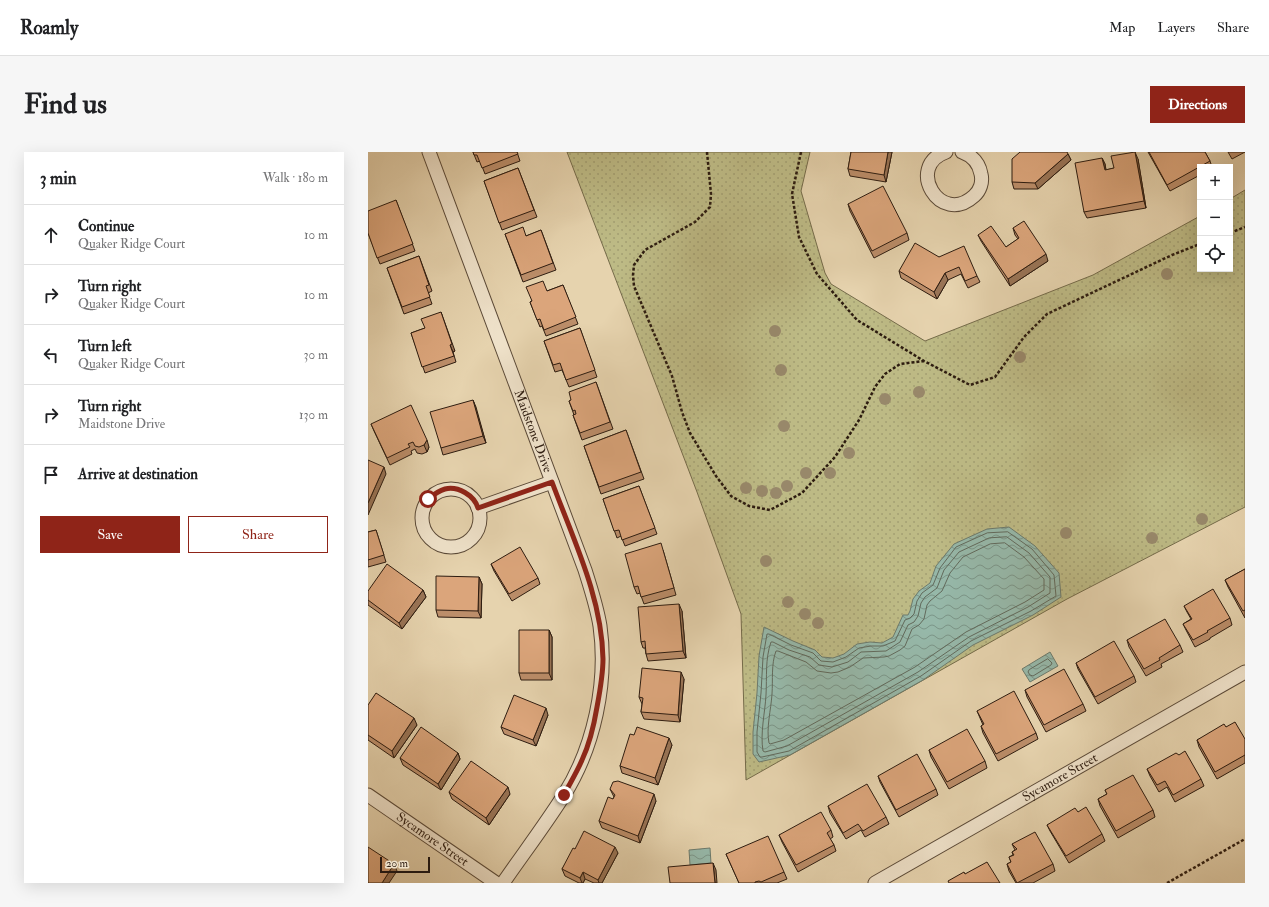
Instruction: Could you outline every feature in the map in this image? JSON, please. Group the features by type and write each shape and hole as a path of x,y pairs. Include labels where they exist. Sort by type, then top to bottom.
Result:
{"street":[{"name":"Maidstone Drive","path":"429,152 586,570 596,604 601,633 603,659 602,682 593,729 582,760 564,795 503,883"},
{"path":"946,152 935,159 930,166 928,183 931,191 937,198 944,203 953,205 962,204 969,200 976,194 981,186 982,177 980,168 975,160 967,153"},
{"path":"478,508 552,482"},
{"path":"444,489 463,491 472,497 478,508 480,525 476,535 459,547 450,548 440,546 429,538 422,526 421,516 423,507 428,499 435,493 444,489"},
{"name":"Sycamore Street","path":"876,883 1245,672"},
{"name":"Sycamore Street","path":"368,794 496,883"}],"path":[{"path":"707,152 711,194 710,207 695,222 645,250 634,265 633,275 634,286 672,376 682,412 690,433 716,476 731,496 749,506 770,510 802,493 835,458 859,420 875,387 885,374 900,364 924,362"},
{"path":"802,152 792,194 799,237 816,274 857,320 924,362 970,385 995,377 1024,337 1047,314 1172,255 1197,245"},
{"path":"1233,232 1245,227"},
{"path":"1167,883 1245,839"}],"shaded area":[{"path":"567,152 810,152 801,191 825,273 831,284 925,341 1093,275 1197,218 1197,272 1233,272 1233,197 1245,190 1245,507 1067,599 746,780 741,614 697,492"}],"water":[{"path":"1009,527 1035,546 1059,573 1061,597 1033,615 973,645 923,680 790,755 759,762 753,754 753,732 759,656 764,627 815,650 822,657 833,658 844,654 857,644 870,642 882,643 893,637 903,615 908,615 913,599 919,591 930,583 936,566 954,544 987,529"},
{"path":"1050,652 1058,666 1030,682 1022,669"},
{"path":"710,848 711,863 690,865 689,850"}],"building":[{"path":"473,152 517,152 518,154 482,168 477,155 474,155"},
{"path":"851,152 888,152 884,175 848,169"},
{"path":"1020,152 1067,152 1068,154 1035,183 1012,182 1012,159"},
{"path":"1135,152 1144,201 1084,212 1075,163 1102,158 1105,170 1114,168 1111,156"},
{"path":"1149,152 1205,152 1210,161 1205,164 1197,164 1197,168 1167,185"},
{"path":"518,168 534,210 499,223 484,181"},
{"path":"883,186 907,233 872,251 848,204"},
{"path":"396,200 413,244 377,258 368,233 368,211"},
{"path":"1024,221 1046,254 1008,279 978,235 991,226 1006,247 1019,238 1013,228"},
{"path":"523,227 526,236 541,230 553,263 521,275 505,234"},
{"path":"915,243 939,257 964,246 977,276 965,281 959,267 945,273 934,292 899,271"},
{"path":"419,256 429,285 426,286 430,297 402,307 387,268"},
{"path":"543,281 547,291 563,285 576,317 544,330 540,319 537,320 530,302 532,301 526,287"},
{"path":"441,312 452,344 450,345 454,356 422,367 411,333 425,328 421,319"},
{"path":"580,328 595,370 566,380 560,363 553,365 544,341"},
{"path":"596,382 610,422 580,433 573,415 576,414 575,410 573,411 569,401 571,400 569,392"},
{"path":"473,400 483,436 441,448 430,412"},
{"path":"411,405 427,440 424,445 419,447 415,446 413,442 408,444 410,447 387,458 371,424"},
{"path":"626,430 641,472 599,487 584,446"},
{"path":"368,460 384,467 368,503"},
{"path":"639,486 655,528 622,540 619,530 614,531 603,499"},
{"path":"376,530 384,555 368,560 368,532"},
{"path":"661,543 674,588 641,597 638,586 634,587 625,554"},
{"path":"520,547 538,578 509,594 491,564"},
{"path":"387,564 423,590 399,623 368,600 368,591"},
{"path":"1245,569 1245,610 1243,611 1225,580"},
{"path":"436,576 479,577 478,611 436,610"},
{"path":"1213,589 1230,618 1193,640 1183,624 1192,619 1184,606"},
{"path":"679,604 683,651 646,654 645,641 641,642 638,607"},
{"path":"1165,619 1180,645 1159,658 1160,660 1144,669 1127,640"},
{"path":"519,630 549,630 549,673 519,673"},
{"path":"1114,641 1134,676 1095,697 1076,663"},
{"path":"642,668 681,672 678,715 641,712 643,698 639,697"},
{"path":"1064,669 1083,704 1044,725 1025,690"},
{"path":"1014,691 1036,733 996,754 981,726 984,724 977,711"},
{"path":"376,693 414,718 392,751 368,735 368,705"},
{"path":"514,695 546,708 533,740 501,727"},
{"path":"1235,722 1245,739 1245,755 1215,772 1197,740 1224,724 1226,727"},
{"path":"421,727 458,753 438,784 400,758"},
{"path":"637,727 669,738 655,778 620,766 630,734 634,735"},
{"path":"967,729 985,761 947,782 929,750"},
{"path":"1185,751 1201,779 1173,795 1165,781 1157,785 1147,769 1176,753 1179,755"},
{"path":"917,754 936,789 896,810 878,776"},
{"path":"471,761 508,787 486,818 449,792"},
{"path":"1133,775 1153,810 1116,831 1098,799 1107,794 1105,790"},
{"path":"618,781 654,794 638,836 599,821 608,797 613,799 615,795 610,789 613,782"},
{"path":"867,784 886,817 863,831 858,824 843,833 828,806"},
{"path":"1086,807 1102,834 1066,856 1047,825 1075,808 1078,812"},
{"path":"821,812 831,830 827,833 834,845 796,865 779,835"},
{"path":"584,831 615,847 598,880 583,872 580,878 562,869 573,848 575,849"},
{"path":"1035,832 1053,864 1017,883 1007,864 1011,862 1009,857 1014,855 1012,852 1017,849 1012,844"},
{"path":"768,836 784,872 761,882 739,883 726,854"},
{"path":"368,847 394,864 382,883 368,883"},
{"path":"987,862 1000,883 949,883 948,881 964,872 965,874"},
{"path":"713,863 715,883 670,883 668,867"}],"route":[{"path":"428,499 435,493 444,489 453,489 463,491 472,497 478,505 478,508 552,482 586,570 596,604 603,659 602,682 593,729 582,760 564,795"}]}
